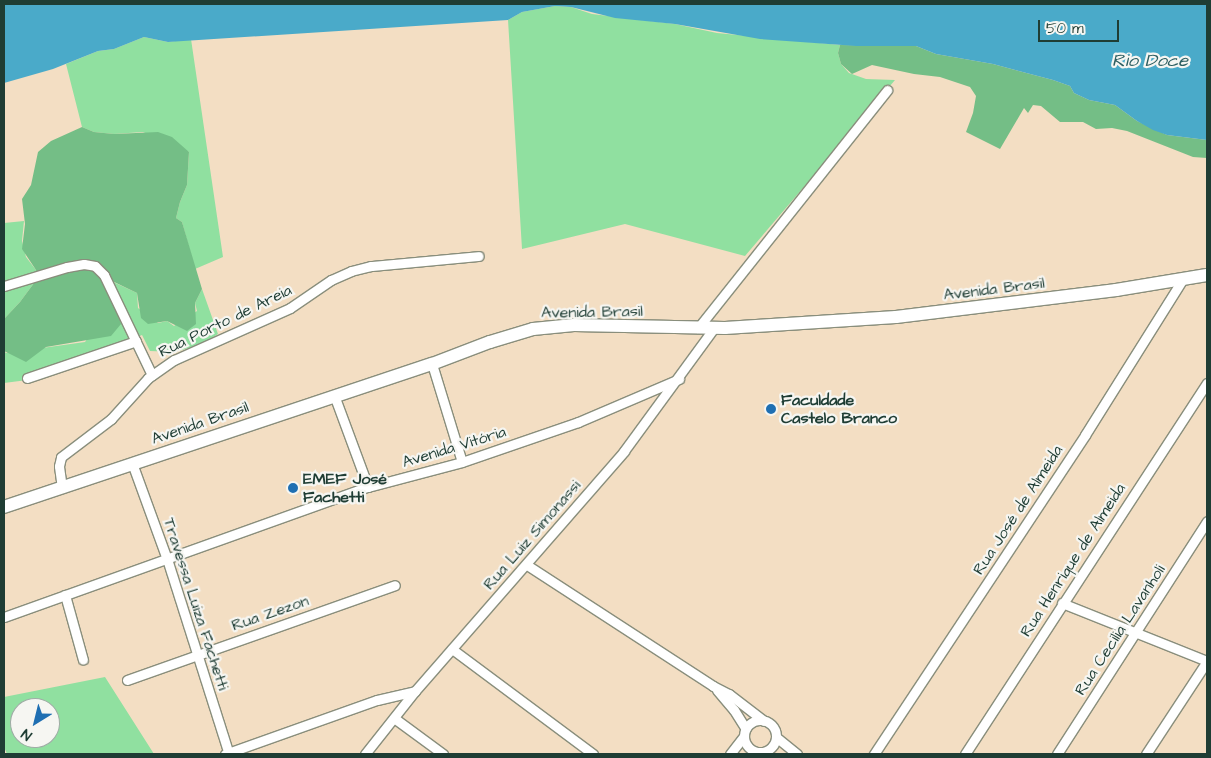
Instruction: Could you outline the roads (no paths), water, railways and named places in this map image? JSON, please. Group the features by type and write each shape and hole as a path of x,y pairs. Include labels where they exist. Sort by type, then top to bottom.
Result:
{"main road":[{"name":"Avenida Brasil","path":"4,507 334,395 432,364 513,334 554,326 714,328 910,316 1116,290 1207,275"}],"street":[{"path":"698,328 887,90"},
{"name":"Rua Porto de Areia","path":"62,488 59,466 61,457 111,419 152,375 174,360 300,303 331,280 352,271 371,266 479,256"},
{"path":"4,286 67,267 84,264 95,266 104,276 152,375"},
{"name":"Rua José de Almeida","path":"874,754 1085,435 1183,279"},
{"name":"Rua Luiz Simonassi","path":"365,754 415,691 527,565 624,451 679,379 714,328"},
{"path":"27,378 136,341"},
{"path":"432,364 462,462"},
{"name":"Avenida Vitória","path":"4,617 368,487 462,462 578,422 679,379"},
{"name":"Rua Henrique de Almeida","path":"965,754 1207,383"},
{"path":"334,395 368,487"},
{"name":"Travessa Luiza Fachetti","path":"132,463 167,559 228,754"},
{"name":"Rua Cecilia Lavanholi","path":"1057,754 1207,521"},
{"path":"527,565 713,686 741,701 771,724 776,737 797,754"},
{"name":"Rua Zezon","path":"127,680 394,585"},
{"path":"65,595 83,660"},
{"path":"1062,603 1207,661 1146,754"},
{"path":"452,649 593,754"},
{"path":"713,686 734,710 745,732 750,749 754,753 770,749 776,737"},
{"path":"228,754 377,700 415,691"},
{"path":"394,718 443,754"},
{"path":"730,754 750,723 764,720"}],"water":[{"name":"Rio Doce","path":"4,4 1207,4 1207,140 1167,135 1153,130 1115,105 1089,100 1074,93 1070,86 1053,80 993,64 936,54 916,46 856,46 760,39 675,24 615,18 571,7 555,6 522,12 508,20 168,42 144,37 114,49 98,51 53,69 4,83"}],"place":[{"name":"Faculdade Castelo Branco","path":"771,409"},
{"name":"EMEF José Fachetti","path":"293,488"}]}
